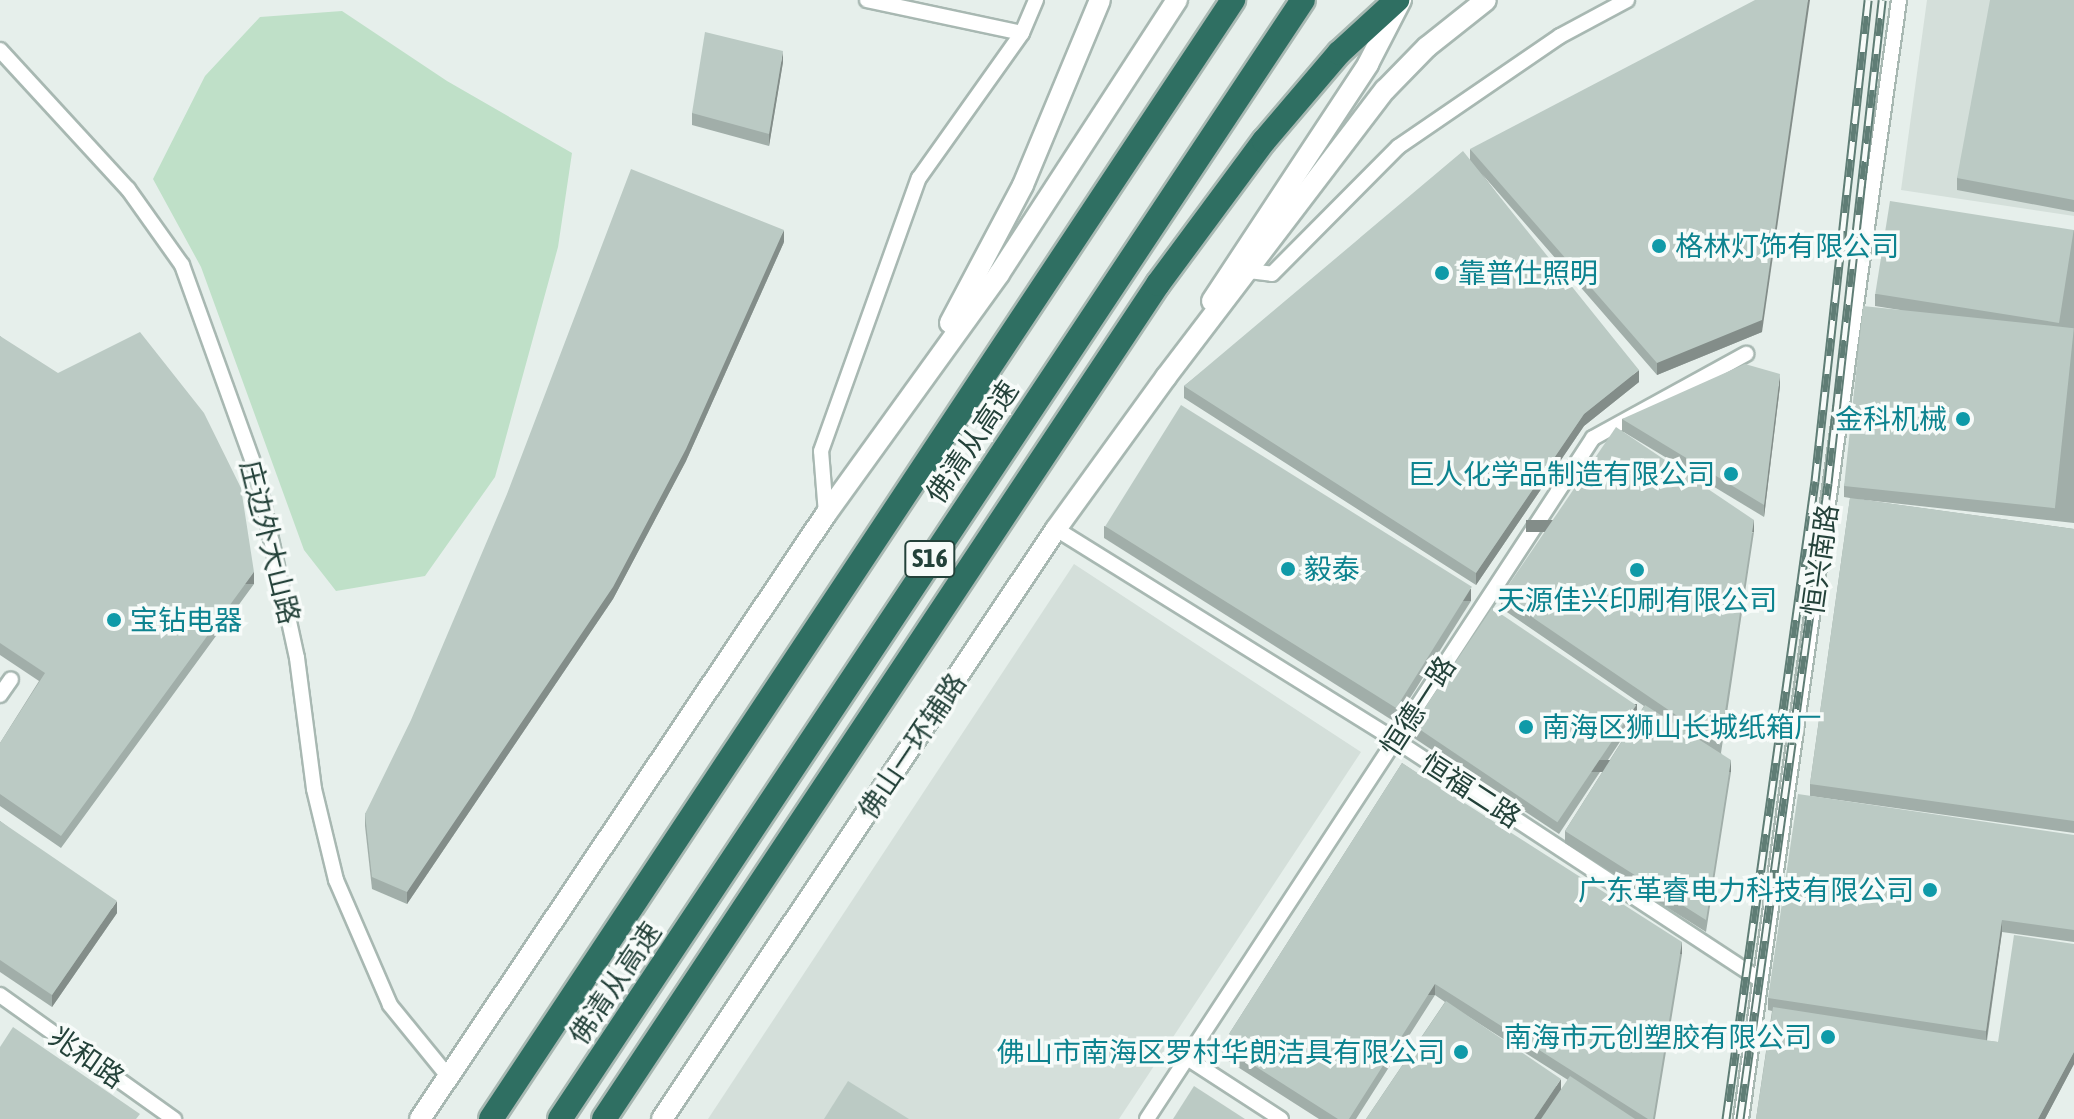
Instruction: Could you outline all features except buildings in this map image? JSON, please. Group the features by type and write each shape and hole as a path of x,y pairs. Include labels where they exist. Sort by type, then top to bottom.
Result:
{"highway":[{"name":"佛清从高速","path":"491,1119 1233,0"},
{"name":"佛清从高速","path":"560,1119 1303,0"},
{"path":"604,1119 813,809 1158,284 1264,141 1339,53 1399,0"}],"main road":[{"path":"905,405 1023,185 1100,0"},
{"path":"420,1119 826,514 999,274 1177,0"},
{"path":"1166,377 1368,64 1399,0"},
{"path":"1166,377 1385,90 1427,47 1486,0"},
{"name":"佛山一环辅路","path":"662,1119 1056,529 1166,377"}],"street":[{"path":"867,0 1022,33"},
{"path":"826,514 821,451 919,178 1022,33 1036,0"},
{"path":"1249,271 1272,274 1398,147 1560,36 1627,0"},
{"name":"恒兴南路","path":"1741,1119 1899,0"},
{"name":"庄边外大山路","path":"0,50 128,189 182,265 256,470 297,658 314,789 336,880 390,1005 448,1076"},
{"name":"恒德一路","path":"1147,1119 1593,438 1746,354"},
{"name":"恒福二路","path":"1056,529 1395,740 1760,980"},
{"path":"0,695 11,679"},
{"name":"兆和路","path":"0,995 174,1119"},
{"path":"1187,1058 1281,1119"}],"shaded area":[{"path":"1927,0 2074,0 2074,216 1901,190"},
{"path":"1074,564 1361,752 1119,1119 708,1119"}],"green space":[{"path":"342,11 447,81 572,153 558,247 495,477 425,576 336,591 304,550 201,267 153,179 205,76 260,17"}],"railway":[{"path":"1726,1119 1815,481 1868,0"},
{"path":"1740,1119 1828,483 1882,0"}],"place":[{"name":"格林灯饰有限公司","path":"1659,246"},
{"name":"靠普仕照明","path":"1442,273"},
{"name":"金科机械","path":"1963,419"},
{"name":"巨人化学品制造有限公司","path":"1731,474"},
{"name":"毅泰","path":"1288,569"},
{"name":"天源佳兴印刷有限公司","path":"1637,570"},
{"name":"宝钻电器","path":"114,620"},
{"name":"南海区狮山长城纸箱厂","path":"1526,727"},
{"name":"广东革睿电力科技有限公司","path":"1930,890"},
{"name":"南海市元创塑胶有限公司","path":"1828,1037"},
{"name":"佛山市南海区罗村华朗洁具有限公司","path":"1461,1052"}]}
